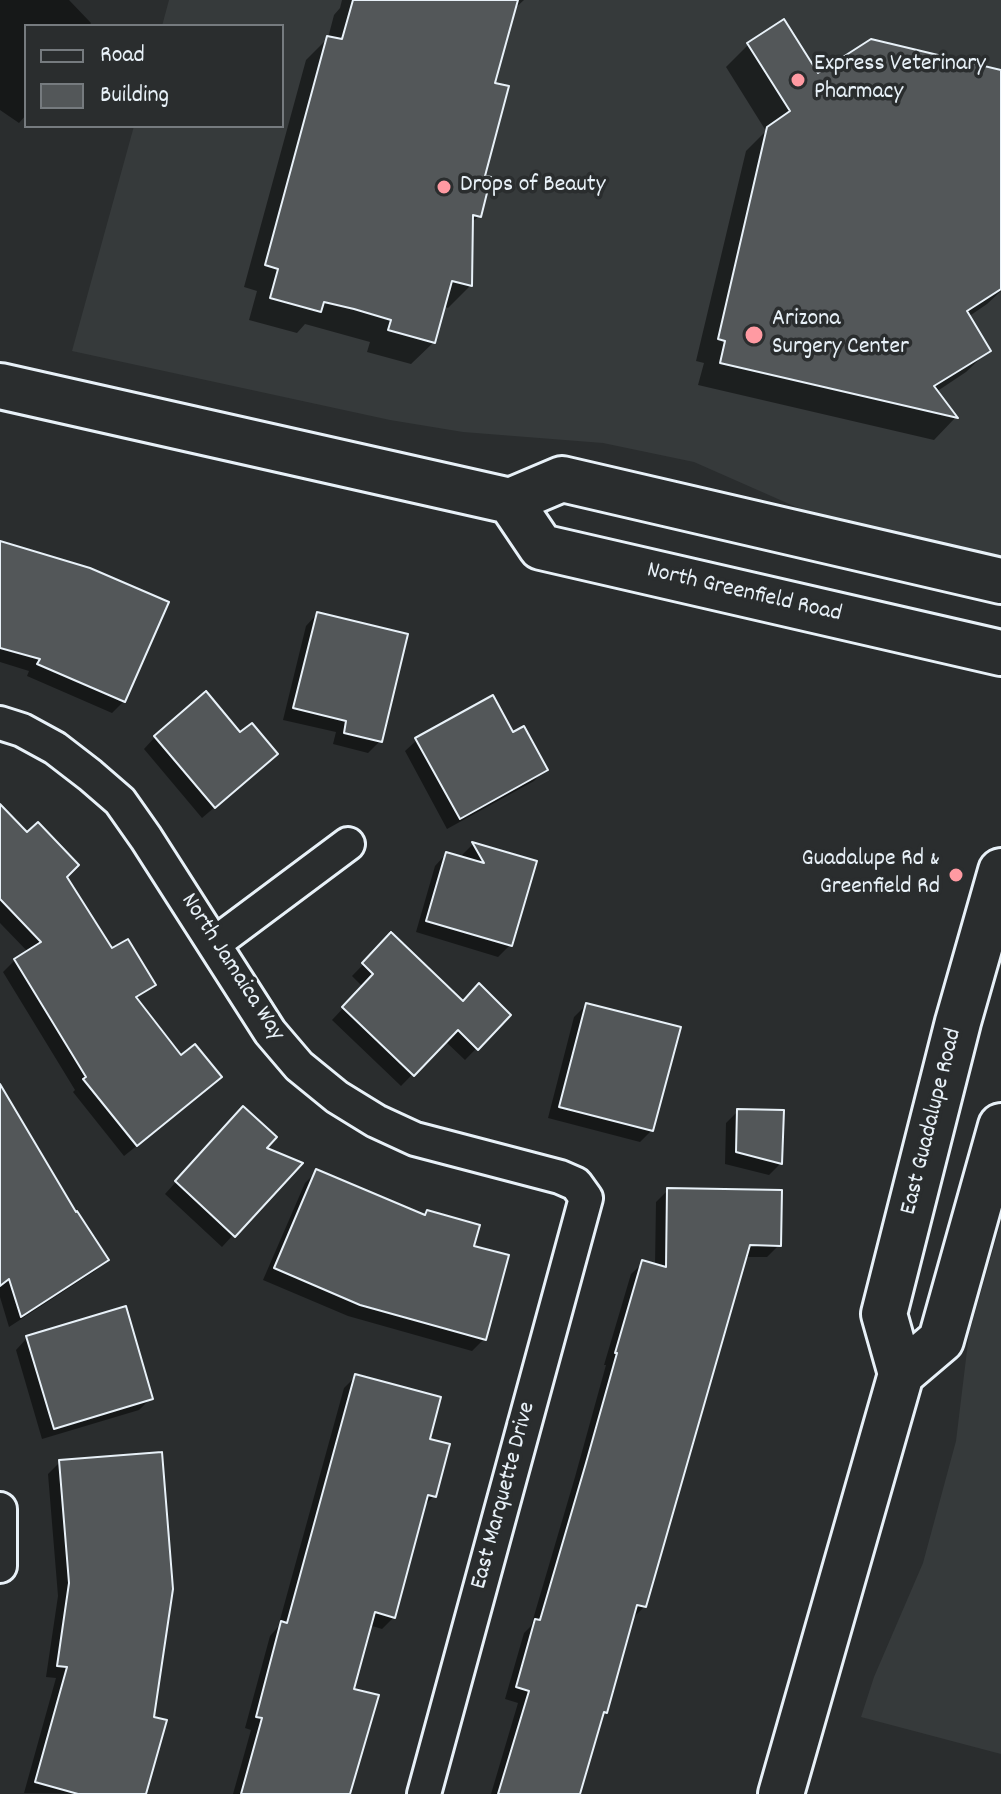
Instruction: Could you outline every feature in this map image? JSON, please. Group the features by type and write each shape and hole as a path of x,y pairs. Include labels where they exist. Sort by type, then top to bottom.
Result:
{"main road":[{"path":"0,386 510,501 562,479 1001,581"},
{"name":"North Greenfield Road","path":"510,501 541,547 1001,653"},
{"name":"East Guadalupe Road","path":"901,1374 884,1314 958,1022 1001,871"},
{"path":"781,1794 901,1374 941,1340 1001,1126"}],"street":[{"name":"North Jamaica Way","path":"0,723 22,730 55,748 120,801 270,1032 299,1066 337,1097 376,1121 415,1139 560,1177 576,1184 586,1198"},
{"path":"214,944 348,844"},
{"name":"East Marquette Drive","path":"424,1794 586,1198"},
{"path":"0,1509 0,1566"}],"shaded area":[{"path":"169,0 1001,0 1001,556 812,514 694,462 603,443 463,432 390,420 72,351 133,128 284,128 284,24 163,24"},
{"path":"1001,1222 1001,1754 861,1717 874,1677 923,1563 956,1441 969,1334"}],"building":[{"path":"353,0 518,0 495,83 509,86 485,176 491,177 481,217 473,215 472,286 452,281 435,343 388,330 391,320 354,309 324,302 321,312 270,298 278,269 265,265 327,36 342,39"},
{"path":"784,19 818,73 871,39 1001,70 1001,289 967,311 991,351 934,386 958,418 720,363 725,341 718,339 767,127 790,111 747,43"},
{"path":"0,541 90,568 169,602 125,702 37,664 40,659 0,648"},
{"path":"317,612 408,634 382,742 344,733 346,721 293,708"},
{"path":"206,691 240,732 252,723 278,754 215,808 154,736"},
{"path":"493,695 513,732 524,726 548,770 460,819 415,738"},
{"path":"0,804 27,832 38,822 79,865 67,877 112,948 128,939 156,985 136,997 181,1055 195,1044 222,1077 137,1146 83,1079 86,1077 14,959 41,942 0,899"},
{"path":"472,842 537,861 512,946 426,921 446,852 484,863"},
{"path":"391,932 463,1001 479,983 511,1015 478,1050 458,1030 414,1076 342,1007 373,974 362,963"},
{"path":"586,1003 681,1027 653,1131 559,1107"},
{"path":"0,1084 76,1212 109,1260 21,1317 9,1279 0,1286"},
{"path":"243,1106 277,1137 267,1148 303,1163 235,1237 175,1181"},
{"path":"737,1109 784,1110 782,1164 736,1152"},
{"path":"316,1169 425,1215 427,1210 480,1225 474,1246 509,1255 486,1340 360,1305 274,1268"},
{"path":"667,1188 782,1190 781,1246 750,1245 646,1607 637,1605 607,1713 604,1712 580,1794 498,1794 529,1691 516,1687 535,1619 540,1620 642,1260 666,1267"},
{"path":"126,1306 153,1399 54,1429 26,1336"},
{"path":"355,1374 441,1397 430,1439 450,1444 436,1497 428,1495 395,1618 375,1612 354,1689 379,1695 350,1794 241,1794 262,1718 256,1717 281,1621 287,1623"},
{"path":"162,1452 173,1589 154,1717 167,1720 146,1794 78,1794 35,1782 67,1667 57,1666 69,1583 59,1460"}],"place":[{"name":"Express Veterinary Pharmacy","path":"798,80"},
{"name":"Drops of Beauty","path":"444,187"},
{"name":"Arizona Surgery Center","path":"754,335"},
{"name":"Guadalupe Rd & Greenfield Rd","path":"956,875"}]}
